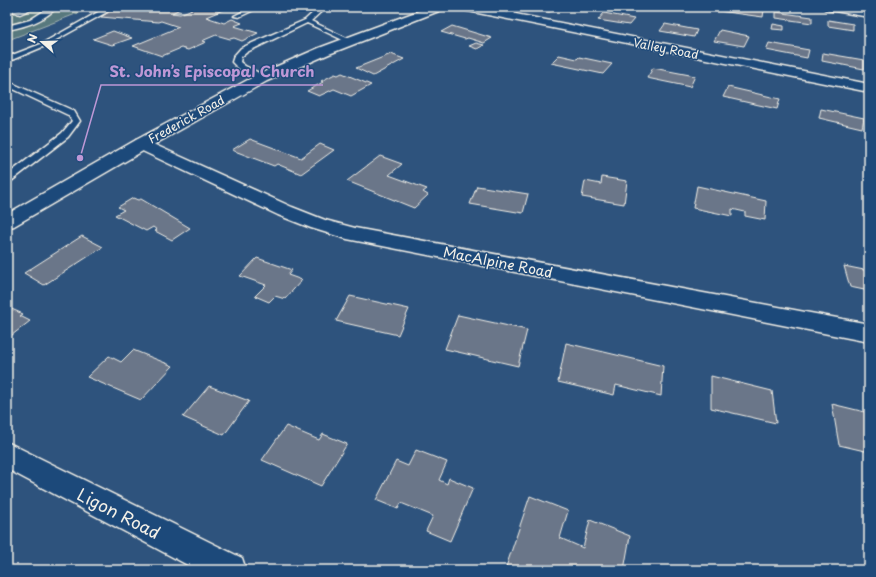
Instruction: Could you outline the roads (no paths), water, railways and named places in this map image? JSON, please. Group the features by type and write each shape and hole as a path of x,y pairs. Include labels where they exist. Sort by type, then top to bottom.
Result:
{"street":[{"name":"Frederick Road","path":"10,218 262,78 350,41 440,7"},
{"name":"Valley Road","path":"463,7 508,12 869,88"},
{"path":"829,7 869,13"},
{"name":"MacAlpine Road","path":"142,144 285,211 318,224 354,234 869,333"},
{"name":"Ligon Road","path":"7,455 230,570"}],"lane":[{"path":"7,7 20,12"},
{"path":"7,17 33,7"},
{"path":"7,28 32,22 44,16 54,7"},
{"path":"7,60 43,45 103,11 113,7"},
{"path":"237,16 257,7"},
{"path":"262,78 242,68 236,62 238,56 244,50 307,21 323,7"},
{"path":"307,21 350,41"},
{"path":"7,83 71,113 76,121 65,135 7,180"}],"place":[{"name":"St. John’s Episcopal Church","path":"80,158"}]}
